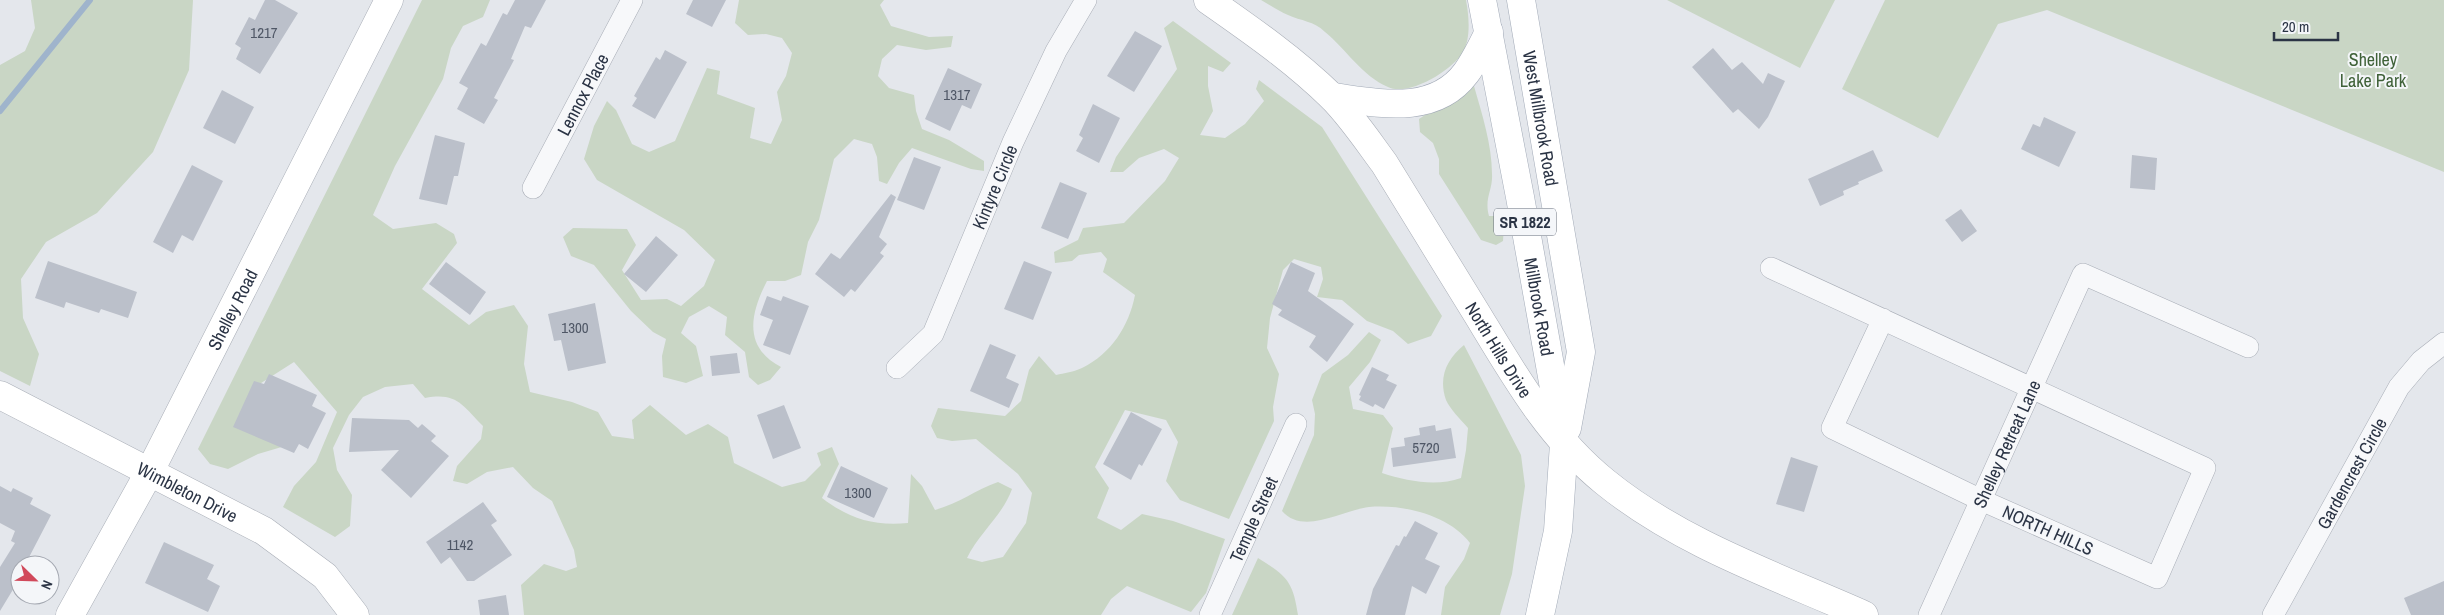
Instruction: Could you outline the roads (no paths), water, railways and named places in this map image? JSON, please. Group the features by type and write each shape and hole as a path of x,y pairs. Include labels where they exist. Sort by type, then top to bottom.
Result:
{"main road":[{"name":"Shelley Road","path":"70,615 150,472 389,0"},
{"name":"North Hills Drive","path":"1208,0 1293,62 1332,97 1384,163 1522,388 1564,444 1617,491 1675,528 1735,558 1864,615"},
{"name":"Millbrook Road","path":"1482,0 1564,444 1558,531 1540,615"},
{"name":"West Millbrook Road","path":"1521,0 1582,352 1564,444"},
{"path":"1332,97 1393,104 1413,103 1433,97 1456,84 1467,72 1489,32"},
{"name":"Wimbleton Drive","path":"0,395 264,530 325,576 355,615"}],"street":[{"name":"Lennox Place","path":"533,188 632,0"},
{"name":"Kintyre Circle","path":"896,368 933,334 1013,142 1056,51 1086,0"},
{"path":"1771,268 2033,388"},
{"name":"Shelley Retreat Lane","path":"1929,615 2083,274 2248,347"},
{"name":"NORTH HILLS","path":"1883,319 1832,428 1981,500 2157,578 2205,468 2033,388"},
{"name":"Gardencrest Circle","path":"2273,615 2343,492 2399,387 2421,361 2444,343"},
{"name":"Temple Street","path":"1210,615 1296,424"}],"waterway":[{"path":"0,111 90,0"}],"park label":[{"name":"Shelley Lake Park","path":"2373,69"}]}
